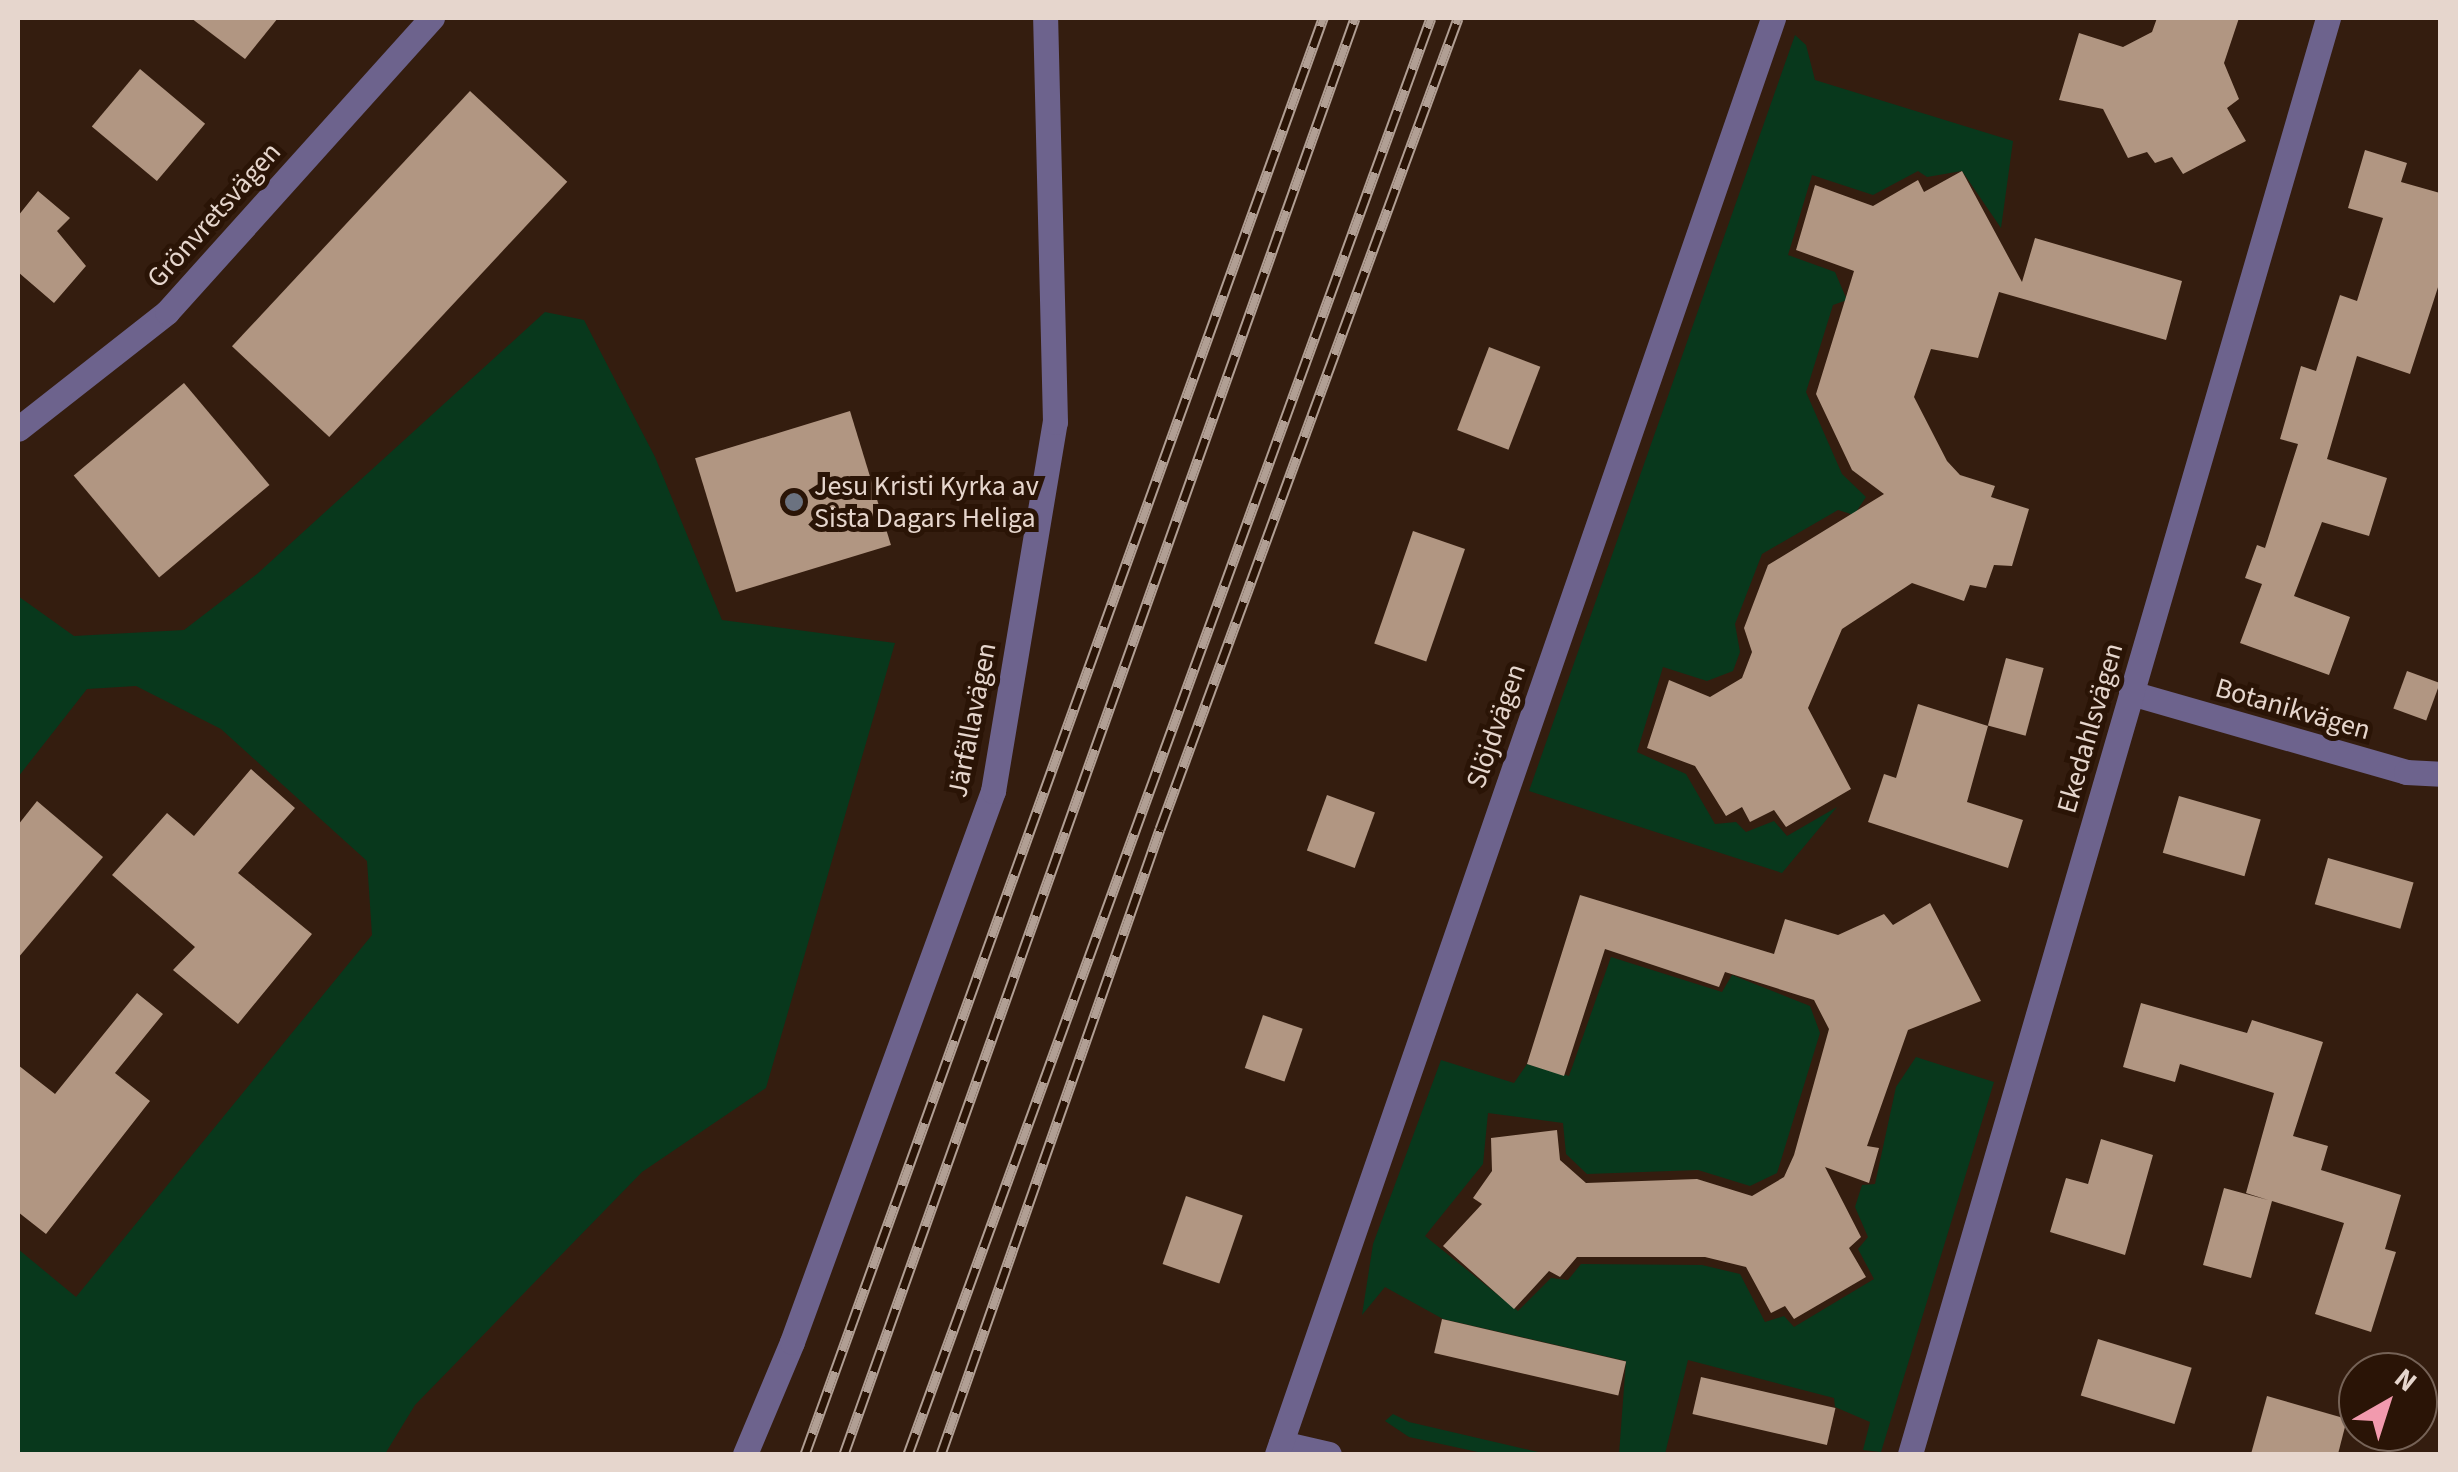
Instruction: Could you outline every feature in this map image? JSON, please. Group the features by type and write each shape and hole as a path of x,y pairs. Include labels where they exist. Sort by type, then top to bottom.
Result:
{"street":[{"name":"Grönvretsvägen","path":"18,429 167,312 432,18"},
{"name":"Järfällavägen","path":"744,1454 792,1342 993,792 1055,422 1044,18"},
{"name":"Slöjdvägen","path":"1279,1449 1773,18"},
{"name":"Ekedahlsvägen","path":"1910,1454 2328,18"},
{"name":"Botanikvägen","path":"2131,694 2406,772 2440,774"},
{"path":"1279,1449 1329,1454"}],"green space":[{"path":"1795,35 1806,45 1815,80 2013,141 2001,228 1962,171 1927,177 1918,171 1873,195 1812,175 1788,255 1835,272 1847,300 1833,305 1806,392 1842,474 1866,497 1854,515 1838,510 1762,554 1735,624 1740,652 1733,671 1707,681 1663,667 1637,752 1686,774 1715,824 1736,822 1746,832 1774,821 1787,836 1837,807 1782,873 1529,791"},
{"path":"545,312 584,320 655,457 722,620 895,643 766,1088 642,1172 415,1405 385,1454 18,1454 18,1249 76,1297 372,935 367,861 221,729 136,686 87,689 18,777 18,596 74,636 184,630 257,574"},
{"path":"1611,957 1722,992 1732,975 1810,1006 1820,1033 1777,1173 1750,1186 1698,1170 1587,1174 1566,1154 1563,1123 1488,1113 1483,1164 1425,1236 1518,1311 1551,1278 1568,1280 1581,1264 1702,1265 1740,1274 1765,1322 1784,1316 1794,1327 1874,1279 1858,1249 1868,1237 1855,1207 1862,1185 1875,1184 1896,1087 1916,1057 1994,1082 1881,1452 1863,1450 1870,1422 1835,1407 1834,1398 1688,1360 1665,1454 1619,1454 1626,1361 1443,1319 1385,1287 1362,1315 1373,1244 1441,1060 1514,1083 1527,1064 1569,1076"},
{"path":"1393,1414 1409,1422 1547,1454 1487,1454 1409,1437 1385,1421"}],"building":[{"path":"191,18 278,18 245,59"},
{"path":"2157,18 2239,18 2224,63 2239,99 2227,108 2246,141 2183,174 2172,157 2155,163 2147,152 2128,158 2103,109 2059,100 2079,33 2123,47 2152,32"},
{"path":"140,69 205,124 157,181 92,126"},
{"path":"470,91 567,182 329,437 232,346"},
{"path":"2365,150 2407,163 2401,182 2440,193 2440,281 2410,374 2357,356 2327,459 2387,478 2369,536 2322,522 2294,596 2350,617 2329,675 2240,643 2262,584 2245,578 2257,545 2265,548 2298,444 2280,439 2301,366 2316,371 2340,295 2357,301 2383,218 2348,208"},
{"path":"1962,171 2022,282 2035,238 2182,281 2166,340 1999,292 1978,358 1931,349 1914,397 1947,461 1960,475 1995,486 1991,497 2029,509 2012,566 1994,565 1986,588 1970,585 1964,601 1912,583 1842,629 1808,708 1851,789 1786,827 1774,810 1750,822 1742,807 1726,816 1695,766 1647,748 1669,680 1710,697 1742,678 1752,652 1744,628 1768,565 1884,494 1852,470 1816,394 1854,271 1796,250 1815,185 1873,206 1918,180 1924,192"},
{"path":"38,191 70,218 57,231 86,266 54,303 18,272 18,216"},
{"path":"1489,347 1540,367 1508,450 1457,430"},
{"path":"184,383 269,485 159,577 74,476"},
{"name":"Jesu Kristi Kyrka av Sista Dagars Heliga","path":"850,411 891,545 736,592 695,458"},
{"path":"1413,531 1465,549 1426,661 1374,644"},
{"path":"2006,658 2044,668 2026,736 1988,726"},
{"path":"2407,671 2440,683 2426,721 2393,709"},
{"path":"1918,704 1988,726 1967,802 2023,820 2008,868 1868,822 1884,774 1896,778"},
{"path":"251,769 295,808 238,873 312,934 238,1024 173,970 195,947 112,875 167,813 194,836"},
{"path":"1327,795 1375,812 1355,868 1307,850"},
{"path":"2179,796 2261,819 2244,876 2163,853"},
{"path":"37,801 103,857 18,958 18,825"},
{"path":"2328,858 2414,883 2400,929 2315,904"},
{"path":"1580,895 1774,954 1785,919 1838,935 1884,914 1893,925 1930,903 1981,1001 1908,1030 1867,1146 1879,1148 1869,1183 1825,1167 1861,1237 1849,1248 1866,1277 1794,1319 1785,1306 1771,1313 1746,1267 1705,1257 1577,1257 1560,1277 1549,1271 1514,1309 1443,1246 1482,1204 1473,1198 1492,1171 1491,1138 1557,1130 1560,1160 1586,1183 1697,1179 1752,1196 1784,1177 1794,1155 1829,1029 1814,1000 1725,972 1719,987 1605,949 1564,1076 1527,1064"},
{"path":"137,993 163,1014 115,1073 150,1101 46,1234 18,1212 18,1065 55,1094"},
{"path":"2141,1003 2247,1033 2252,1020 2323,1042 2293,1136 2328,1146 2321,1170 2401,1195 2385,1249 2396,1252 2371,1332 2315,1314 2344,1223 2272,1201 2251,1278 2203,1265 2224,1188 2268,1200 2246,1193 2274,1093 2180,1064 2175,1082 2123,1067"},
{"path":"1263,1015 1303,1029 1284,1082 1245,1068"},
{"path":"2101,1139 2153,1155 2125,1255 2050,1232 2066,1178 2088,1184"},
{"path":"1186,1196 1243,1216 1219,1284 1163,1264"},
{"path":"1442,1319 1626,1362 1618,1396 1434,1353"},
{"path":"2098,1339 2192,1368 2174,1424 2081,1395"},
{"path":"1701,1377 1835,1408 1827,1445 1692,1414"},
{"path":"2267,1396 2338,1416 2338,1454 2251,1454"}],"railway":[{"path":"805,1454 1323,18"},
{"path":"844,1454 1355,18"},
{"path":"908,1454 1431,18"},
{"path":"941,1454 1160,829 1458,18"}],"place":[{"name":"Jesu Kristi Kyrka av Sista Dagars Heliga","path":"794,502"}]}
